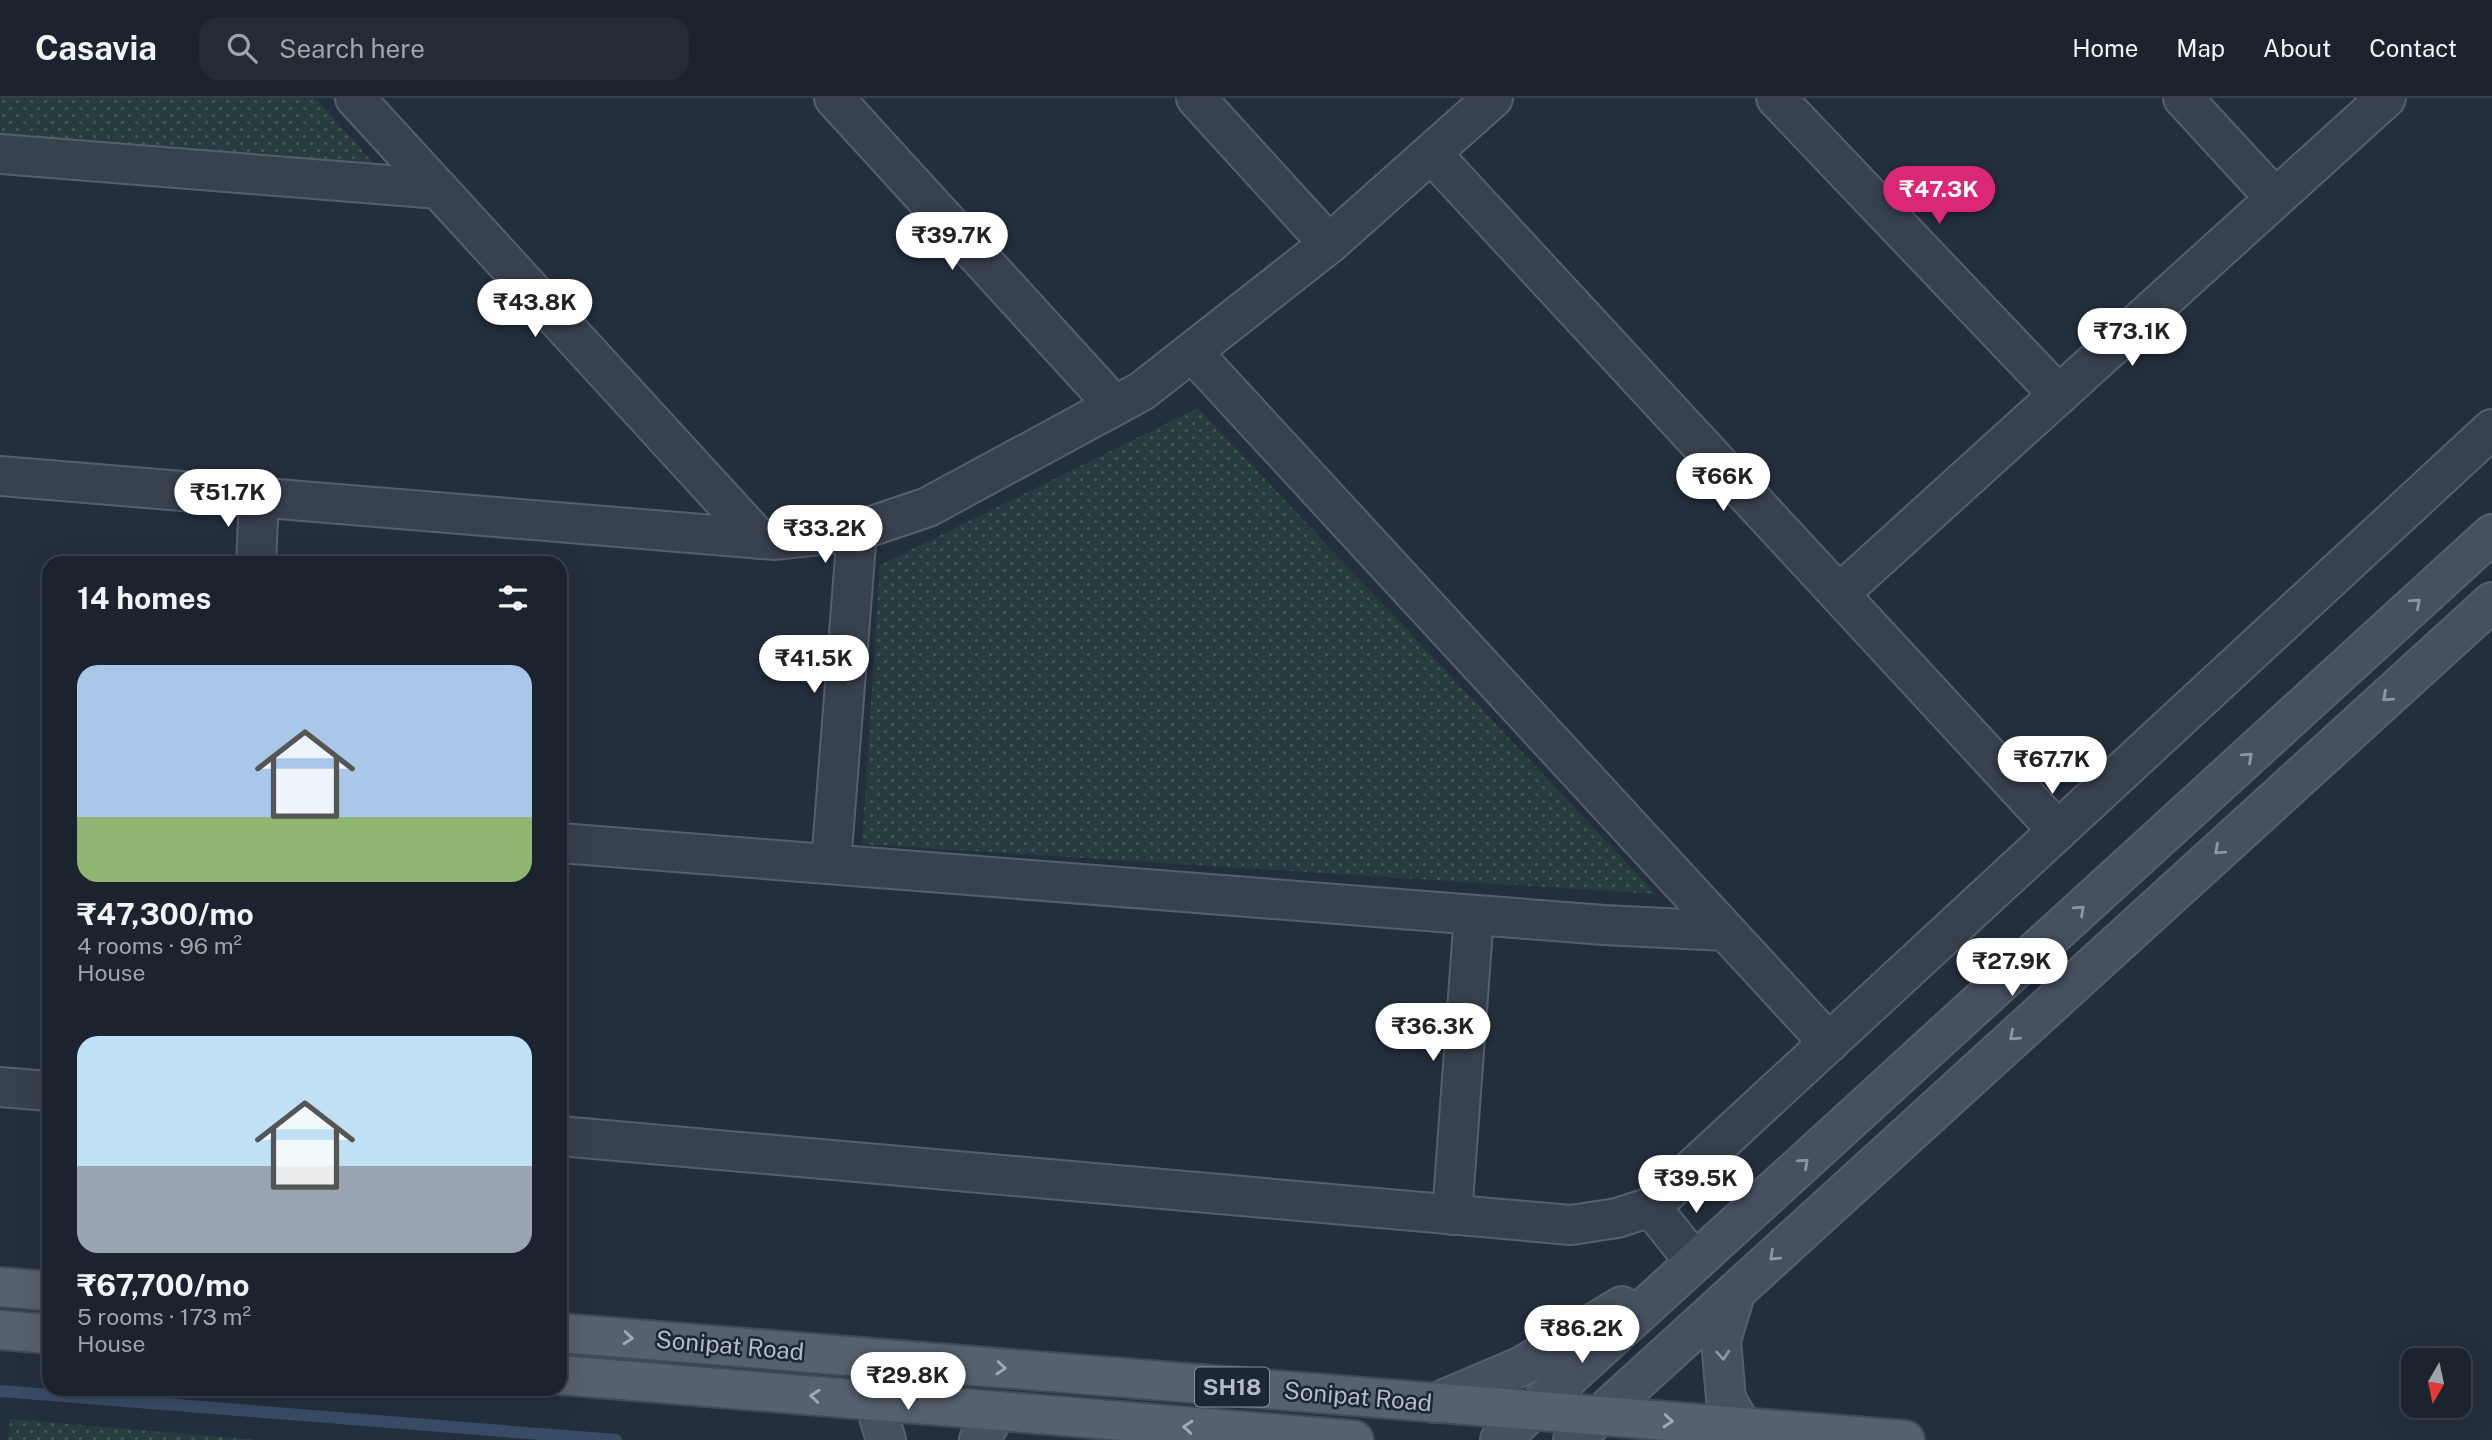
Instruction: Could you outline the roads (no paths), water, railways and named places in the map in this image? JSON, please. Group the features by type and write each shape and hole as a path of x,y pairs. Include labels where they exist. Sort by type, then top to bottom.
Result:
{"main road":[{"path":"4,1288 42,1291"},
{"path":"0,1331 42,1334"},
{"name":"Sonipat Road","path":"567,1334 1531,1412 1587,1428 1742,1427 1905,1440"},
{"name":"Sonipat Road","path":"567,1376 874,1401 989,1426 1354,1440"}],"street":[{"path":"355,98 759,539"},
{"path":"834,98 1115,406"},
{"path":"1196,98 1329,244"},
{"path":"0,476 759,539 775,540 857,531 928,507 1142,391 1329,244 1493,98"},
{"path":"1776,98 2059,395"},
{"path":"2183,98 2276,198"},
{"path":"1839,594 2386,98"},
{"path":"0,154 439,189"},
{"path":"1432,154 2058,831"},
{"path":"1192,352 1829,1043"},
{"path":"567,1137 1571,1225 1617,1218 1651,1207 2492,429"},
{"path":"256,556 259,497"},
{"path":"831,864 857,531"},
{"path":"1500,1440 2492,534"},
{"path":"1587,1428 2492,602"},
{"path":"567,843 1474,915 1726,931"},
{"path":"1452,1215 1474,915"},
{"path":"0,1087 42,1090"},
{"path":"1651,1207 1695,1262"},
{"path":"1435,1404 1522,1366 1695,1262"},
{"path":"0,1331 4,1288"},
{"path":"1737,1289 1721,1340 1726,1399 1742,1427"},
{"path":"874,1401 886,1440"}],"waterway":[{"path":"0,1391 42,1394"},
{"path":"63,1396 616,1440"}]}
